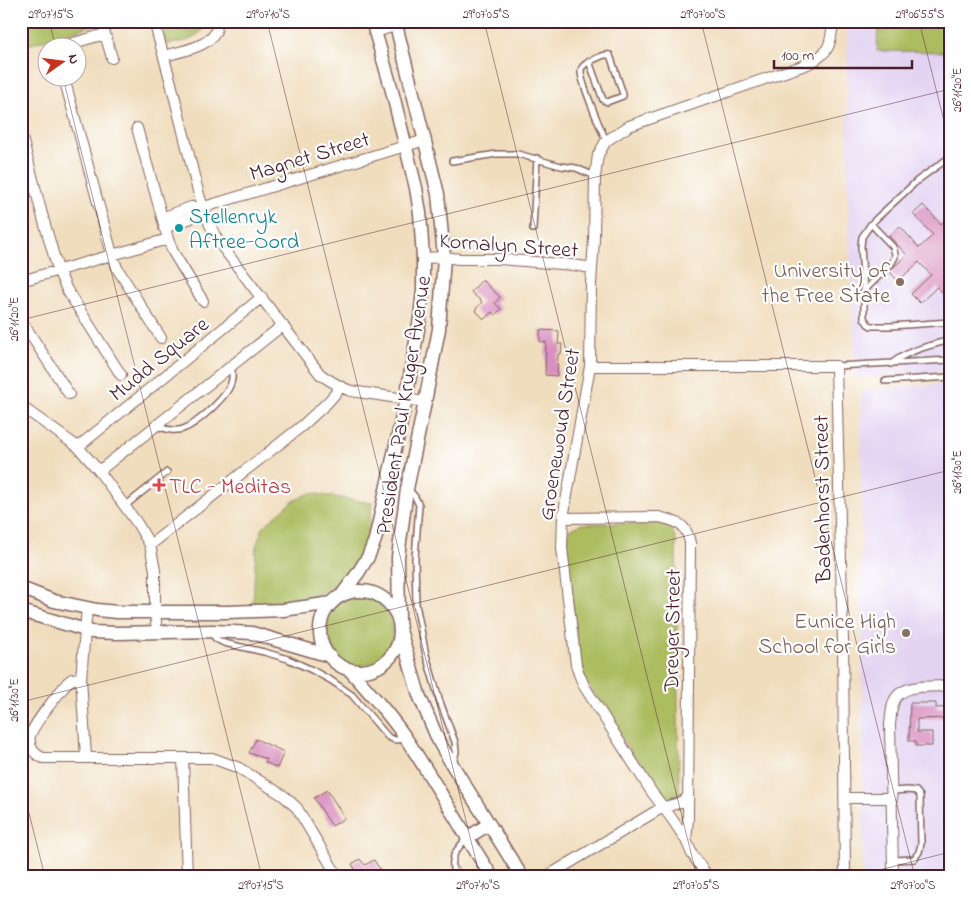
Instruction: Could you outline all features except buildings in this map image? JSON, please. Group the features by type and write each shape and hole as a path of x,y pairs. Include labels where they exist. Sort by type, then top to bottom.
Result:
{"street":[{"path":"154,21 195,180 210,224 220,244 320,374 351,391 426,402"},
{"path":"164,56 196,47 211,38 216,32 217,21"},
{"path":"374,27 410,21"},
{"path":"606,141 629,126 816,60 828,48 833,21"},
{"name":"President Paul Kruger Avenue","path":"396,23 438,194 444,257 439,329 426,402 407,489 398,557 400,625 419,695 440,742 522,877"},
{"name":"President Paul Kruger Avenue","path":"336,599 358,573 368,557 375,540 406,399 423,290 424,258 416,188 374,27"},
{"path":"88,39 105,34 112,58"},
{"path":"67,88 117,268 161,338"},
{"path":"137,128 168,239 173,252 203,301"},
{"path":"21,134 58,270 67,290 121,376"},
{"name":"Magnet Street","path":"163,223 191,207 204,207 426,140"},
{"name":"Groenewoud Street","path":"606,141 598,155 595,177 590,366 562,529 562,548 579,674 584,686 662,807 686,840 692,854 708,877"},
{"path":"21,281 168,239"},
{"name":"Kornalyn Street","path":"424,258 444,257 500,260 592,268"},
{"name":"Mudd Square","path":"78,447 262,297"},
{"path":"21,320 69,394"},
{"path":"99,471 283,325"},
{"path":"590,366 836,366"},
{"name":"Badenhorst Street","path":"836,366 843,640 844,877"},
{"path":"150,545 302,426 341,387"},
{"path":"21,406 78,447 99,471 137,523 150,545 156,570 157,633"},
{"name":"Dreyer Street","path":"563,518 659,516 683,526 688,534 690,543 686,840"},
{"name":"Dreyer Street","path":"562,529 582,518"},
{"path":"21,588 54,601 117,612 283,610 336,599 354,591 369,592 382,597 393,608 400,625 399,642 393,653 384,662 373,668 349,669"},
{"path":"336,599 324,614 321,626 322,639 326,651 335,661 349,669 382,705 407,739 492,877"},
{"path":"86,757 80,678 87,608"},
{"path":"21,611 92,632 157,633 209,630 252,633 330,656"},
{"path":"80,678 72,679 67,683 38,722 30,736 30,743 36,754 43,758 212,758 239,768 284,796 297,808 338,877"},
{"path":"893,871 890,724 893,703 901,692 908,688 950,686"},
{"path":"183,758 187,877"},
{"path":"844,798 892,794"},
{"path":"546,877 662,807 678,804 688,797"},
{"path":"467,838 489,824"}],"lane":[{"path":"589,61 603,100 607,102 624,94 610,55 606,54 589,61 582,67 580,71 606,141"},
{"path":"452,161 497,154 518,154 561,166 576,168 595,177"},
{"path":"950,157 918,180 871,224 862,237 861,246 864,318 866,322 871,326 950,322"},
{"path":"533,229 537,158"},
{"path":"864,291 895,257 893,247 871,224"},
{"path":"891,364 899,358 919,349 950,340"},
{"path":"836,366 950,360"},
{"path":"155,426 172,430 183,429 193,424 226,393 232,382 232,365"},
{"path":"885,381 950,377"},
{"path":"124,507 167,472"},
{"path":"407,489 416,497 419,506 415,558 416,604 426,655 439,699 455,742 456,752 453,766"},
{"path":"209,630 216,639 224,643 288,659 332,681 352,695 388,738 395,740 407,739"},
{"path":"892,794 908,790 916,791 920,796 921,844 914,859 893,871"},
{"path":"453,869 452,861 455,852 467,838"}],"shaded area":[{"name":"University of the Free State","path":"847,21 950,21 950,371 855,378 848,193"},
{"name":"Eunice High School for Girls","path":"950,383 950,877 863,877 861,390"}],"green space":[{"path":"21,21 107,21 51,38 38,38 38,42 21,47"},
{"path":"153,21 204,21 203,27 196,36 186,41 168,44 157,37"},
{"path":"878,21 950,21 950,52 877,51"},
{"path":"310,493 372,503 368,536 355,563 334,587 309,598 280,603 253,602 256,547 263,527 292,502"},
{"path":"658,523 671,527 676,540 679,796 661,800 580,671 566,545 569,530 581,524"},
{"path":"358,596 371,599 383,606 390,618 393,631 390,644 383,656 371,663 358,666 345,663 333,656 326,644 323,631 326,618 333,606 345,599"}],"place":[{"name":"Stellenryk Aftree-Oord","path":"179,228"},
{"name":"University of the Free State","path":"900,282"},
{"name":"TLC - Meditas","path":"159,485"},
{"name":"Eunice High School for Girls","path":"906,633"}]}
